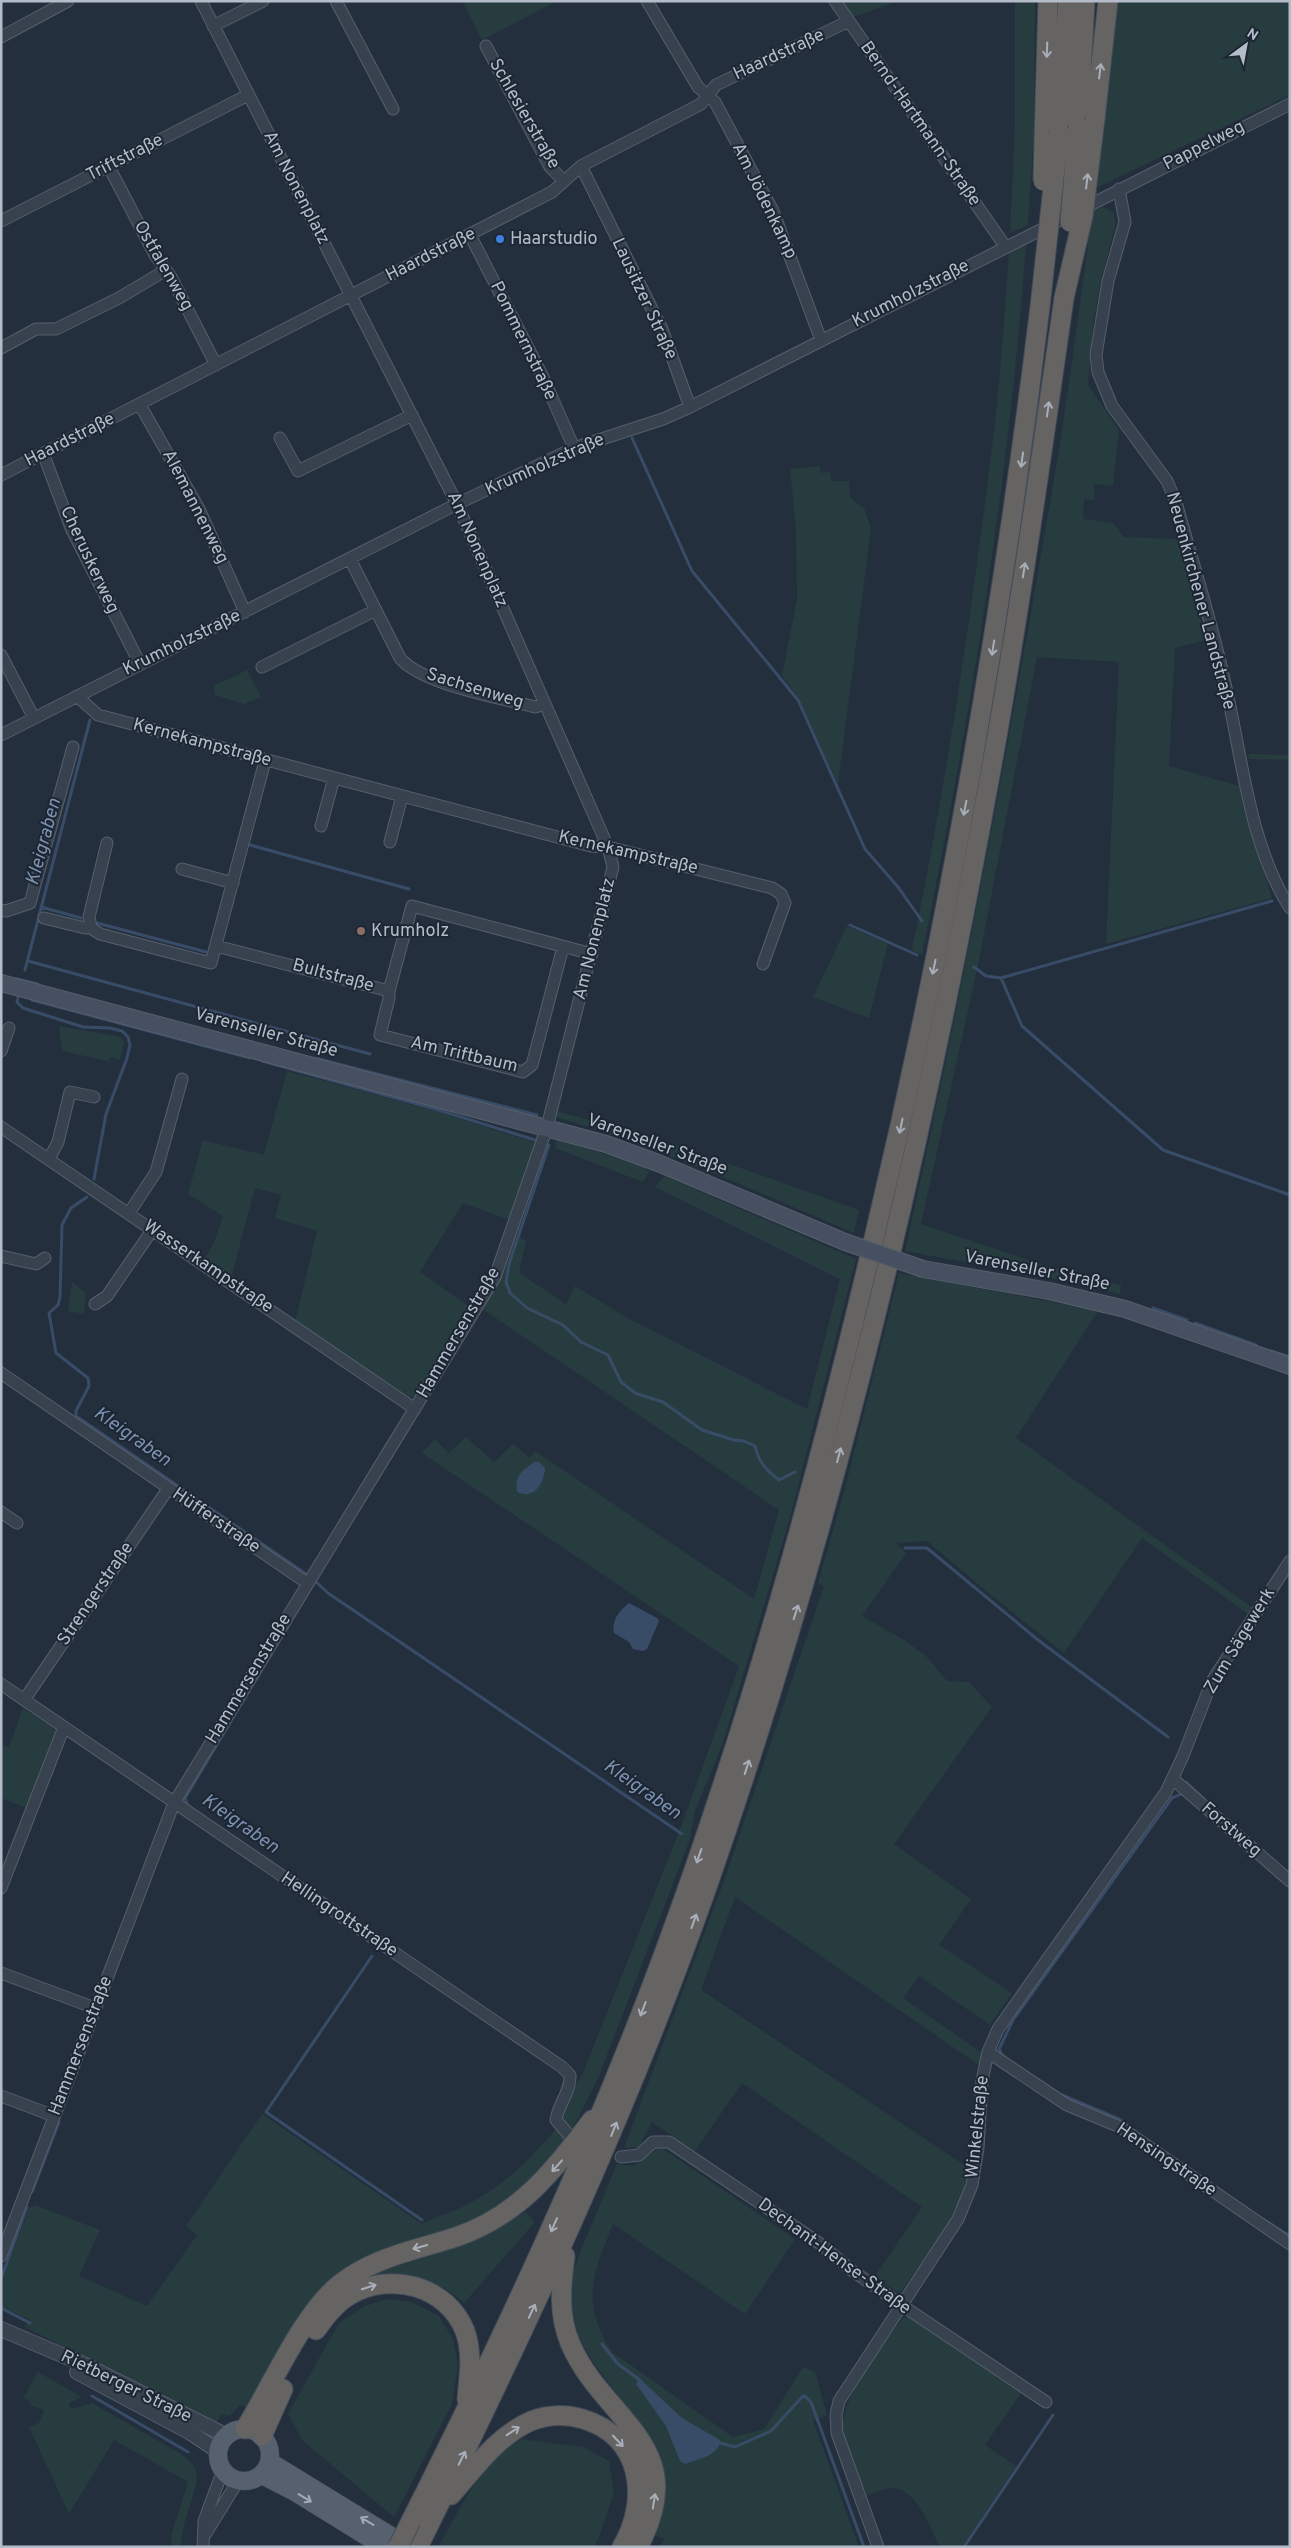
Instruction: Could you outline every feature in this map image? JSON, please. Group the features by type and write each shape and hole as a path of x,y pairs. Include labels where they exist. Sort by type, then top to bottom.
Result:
{"highway":[{"path":"1048,1 1052,136"},
{"path":"418,2547 423,2523 466,2413 552,2229 607,2099 661,1961 718,1801 785,1587 840,1385 902,1119 979,738 1023,447 1040,307 1052,136 1068,1"},
{"path":"423,2523 567,2238 648,2045 724,1835 801,1594 857,1390 917,1133 996,742 1064,298 1083,216 1086,122 1085,1"},
{"path":"1086,122 1108,1"},
{"path":"253,2432 312,2315 340,2284 376,2262 458,2236 488,2223 514,2206 536,2189 561,2161 607,2099"},
{"path":"567,2238 560,2300 565,2329 570,2343 585,2369 640,2438 654,2470 654,2502 648,2527 638,2547"},
{"path":"253,2432 272,2409 328,2313 349,2295 383,2283 415,2286 431,2293 456,2315 465,2332 470,2350 466,2413"},
{"path":"398,2547 505,2436 519,2427 548,2416 576,2417 604,2428 616,2439 633,2465 637,2480 638,2508 622,2547"}],"main road":[{"name":"Varenseller Straße","path":"1,983 606,1144 658,1163 845,1242 923,1269 1049,1291 1125,1309 1290,1366"},
{"path":"253,2432 270,2452 266,2468 246,2481 238,2481 223,2470 223,2443 253,2432"},
{"path":"266,2468 295,2492 384,2547"},
{"path":"266,2468 409,2547"}],"street":[{"path":"1,37 68,1"},
{"name":"Am Nonenplatz","path":"201,1 457,504 608,847 613,867 547,1128"},
{"path":"213,26 263,1"},
{"path":"336,1 393,110"},
{"name":"Am Jödenkamp","path":"647,1 698,87 715,102 773,211 821,340"},
{"name":"Bernd-Hartmann-Straße","path":"835,1 1005,246"},
{"name":"Haardstraße","path":"1,475 552,192 581,166 701,104 716,85 849,21"},
{"name":"Schlesierstraße","path":"486,46 550,167 564,181"},
{"name":"Triftstraße","path":"1,221 248,95"},
{"name":"Pappelweg","path":"1119,189 1290,104"},
{"name":"Lausitzer Straße","path":"581,166 662,329 690,407"},
{"name":"Ostfalenweg","path":"109,167 216,365"},
{"name":"Krumholzstraße","path":"1,735 457,504 574,448 662,419 690,407 1119,189"},
{"name":"Neuenkirchener Landstraße","path":"1119,189 1125,222 1108,281 1096,356 1098,372 1112,406 1167,481 1176,502 1224,677 1255,823 1278,890 1290,908"},
{"name":"Pommernstraße","path":"470,235 543,378 574,448"},
{"path":"1,348 36,329 56,329 119,298 166,270"},
{"name":"Alemannenweg","path":"140,405 199,509 245,612"},
{"path":"280,438 298,471 412,415"},
{"name":"Cheruskerweg","path":"43,453 71,528 140,664"},
{"name":"Sachsenweg","path":"350,559 400,658 414,670 448,683 535,707 545,704"},
{"path":"262,667 376,610"},
{"path":"1,655 34,718"},
{"name":"Kernekampstraße","path":"77,696 98,715 265,761 591,846 608,847 772,888 781,894 785,903 763,964"},
{"path":"1,910 6,911 30,903 73,747"},
{"path":"44,918 91,928 100,934 211,963 265,761"},
{"path":"321,826 334,778"},
{"path":"390,842 402,796"},
{"path":"91,928 88,917 107,843"},
{"path":"182,869 233,883"},
{"name":"Bultstraße","path":"216,946 389,991 412,906 592,954"},
{"name":"Am Triftbaum","path":"389,991 380,1035 523,1072 532,1065 563,947"},
{"path":"1,1050 9,1028"},
{"path":"129,1213 156,1172 182,1079"},
{"path":"49,1158 58,1142 70,1092 94,1097"},
{"name":"Wasserkampstraße","path":"1,1127 415,1409"},
{"name":"Hammersenstraße","path":"1,2256 174,1803 495,1277 547,1128"},
{"path":"95,1304 107,1296 153,1229"},
{"path":"1,1256 36,1264 44,1258"},
{"name":"Hüfferstraße","path":"1,1373 307,1583"},
{"name":"Strengerstraße","path":"24,1700 168,1489"},
{"path":"1,1512 17,1523"},
{"name":"Zum Sägewerk","path":"1173,1779 1212,1681 1290,1561"},
{"name":"Hellingrottstraße","path":"1,1684 562,2067 570,2075 570,2082 568,2090 558,2108 556,2120 568,2134"},
{"path":"1,1888 64,1727"},
{"name":"Forstweg","path":"1173,1779 1290,1882"},
{"name":"Winkelstraße","path":"878,2547 837,2433 836,2415 840,2401 958,2219 972,2185 978,2148 982,2081 988,2052 998,2029 1173,1779"},
{"path":"1,1973 95,2008"},
{"name":"Hensingstraße","path":"988,2052 1067,2105 1120,2127 1290,2244"},
{"path":"1,2096 54,2116"},
{"name":"Dechant-Hense-Straße","path":"621,2157 639,2155 653,2142 669,2142 819,2243 850,2270 1046,2402"},
{"name":"Rietberger Straße","path":"1,2330 25,2340 223,2443"},
{"path":"203,2543 208,2510 223,2470"},
{"path":"203,2543 238,2481"}],"green space":[{"path":"462,1 557,1 482,40"},
{"path":"842,1 898,1 853,17"},
{"path":"1015,1 1035,1 1034,129 1028,225 1010,233 1015,126"},
{"path":"1118,1 1290,1 1290,95 1094,189"},
{"path":"1104,207 1113,212 1116,223 1101,280 1093,325 1088,385 1119,430 1113,486 1094,484 1094,500 1084,499 1083,519 1113,523 1124,537 1178,539 1206,640 1175,648 1169,766 1239,786 1243,807 1272,898 1106,944 1119,662 1037,657 978,965 921,1224 1041,1264 1121,1285 1120,1294 1051,1278 905,1251 969,946 1008,743 1070,380 1093,210"},
{"path":"1026,244 1019,333 986,601 940,867 922,955 912,950 949,750 979,548 998,393 1009,251"},
{"path":"820,466 820,473 830,472 831,481 849,481 850,498 864,508 871,528 838,784 799,699 782,675 797,599 796,530 790,469"},
{"path":"247,670 261,697 244,704 215,695 214,686"},
{"path":"1248,754 1290,755 1290,760 1249,759"},
{"path":"847,926 888,944 869,1018 813,997"},
{"path":"59,1026 121,1037 124,1042 120,1060 111,1057 108,1061 62,1051"},
{"path":"287,1071 435,1111 536,1143 510,1220 463,1203 420,1272 470,1307 416,1396 409,1397 295,1322 317,1231 275,1218 281,1195 255,1188 231,1278 204,1259 214,1243 223,1216 188,1194 203,1140 264,1155"},
{"path":"557,1111 670,1143 859,1210 854,1233 670,1156 556,1117"},
{"path":"557,1139 645,1167 649,1172 643,1182 555,1148"},
{"path":"664,1176 856,1259 791,1514 723,1743 695,1811 689,1842 599,2076 572,2130 562,2119 561,2110 582,2075 681,1827 739,1666 422,1453 435,1439 449,1453 466,1437 494,1462 513,1444 530,1458 535,1451 754,1599 779,1510 481,1308 514,1236 526,1240 519,1273 566,1304 575,1286 626,1317 807,1409 840,1279 655,1187"},
{"path":"899,1273 1098,1311 1016,1438 1253,1608 1248,1614 1142,1538 1064,1653 927,1541 896,1543 906,1553 862,1616 904,1640 926,1656 947,1681 969,1682 992,1707 894,1844 971,1899 939,1945 1012,1993 990,2025 919,1976 903,1998 982,2053 979,2065 735,1897 701,1990 969,2168 965,2185 951,2218 900,2294 875,2276 922,2207 742,2083 695,2151 652,2122 639,2147 624,2148 725,1878 824,1586 818,1583 844,1492"},
{"path":"72,1282 86,1293 84,1314 68,1311"},
{"path":"23,1708 56,1730 27,1808 1,1798 1,1744 9,1747"},
{"path":"262,2114 422,2224 463,2207 494,2188 526,2162 556,2129 568,2137 530,2185 484,2217 361,2262 249,2409 240,2405 230,2416 222,2414 216,2424 25,2327 28,2319 1,2306 1,2284 29,2208 35,2205 100,2230 79,2276 147,2306 197,2235 186,2226"},
{"path":"660,2147 795,2239 745,2314 613,2224 595,2273 593,2288 593,2303 602,2334 612,2352 733,2437 764,2429 803,2367 815,2372 827,2415 813,2421 859,2547 660,2547 664,2539 653,2535 664,2502 664,2486 641,2426 595,2365 579,2338 570,2301 574,2270 617,2164 634,2166"},
{"path":"526,2212 535,2222 464,2303 440,2286 416,2277 392,2276 363,2281 376,2267 493,2229"},
{"path":"388,2299 412,2302 439,2316 453,2339 458,2364 452,2404 394,2517 302,2440 288,2414 339,2323 365,2306"},
{"path":"909,2316 1021,2393 985,2445 1016,2466 962,2547 940,2547 916,2502 902,2490 887,2488 867,2496 849,2454 844,2437 844,2417 855,2387 902,2319"},
{"path":"38,2372 82,2397 69,2403 71,2409 92,2403 181,2454 192,2463 197,2478 184,2528 182,2547 171,2547 172,2532 188,2482 114,2440 69,2514 29,2427 39,2423 44,2410 30,2405 31,2402 23,2398"},
{"path":"521,2439 583,2447 609,2461 614,2493 598,2540 593,2547 438,2547 483,2472 494,2459"}],"water":[{"path":"534,1462 539,1462 545,1468 543,1480 533,1492 523,1494 517,1492 516,1486 520,1474"},
{"path":"629,1603 657,1618 659,1621 647,1649 643,1651 633,1649 629,1642 614,1633 613,1628 617,1616"},
{"path":"639,2378 682,2418 720,2440 716,2450 707,2456 685,2464 680,2461 666,2426 636,2384"}],"waterway":[{"path":"632,438 692,571 798,700 865,849 898,887 922,921"},
{"name":"Kleigraben","path":"25,970 90,720"},
{"path":"250,845 409,889"},
{"path":"974,967 986,976 1001,978 1272,901"},
{"path":"41,907 81,918"},
{"path":"97,923 206,952"},
{"path":"850,925 917,955"},
{"path":"28,961 370,1054"},
{"path":"1001,978 1022,1026 1163,1150 1290,1195"},
{"path":"17,979 38,984"},
{"name":"Kleigraben","path":"19,994 17,1002 23,1008 83,1027 110,1028 122,1031 128,1037 130,1045 127,1058 106,1114 94,1179"},
{"path":"32,1000 250,1058"},
{"path":"315,1058 537,1115"},
{"path":"262,1061 435,1109 535,1140"},
{"path":"549,1145 509,1264 506,1282 510,1293 527,1308 563,1325 581,1342 608,1355 621,1382 635,1393 663,1402 702,1430 734,1440 744,1441 755,1446 764,1466 779,1480 795,1472"},
{"name":"Kleigraben","path":"87,1197 71,1208 62,1225 60,1297 58,1305 49,1313 56,1353 88,1378 89,1386 76,1411 76,1416 306,1574"},
{"path":"1153,1308 1187,1320"},
{"path":"1195,1323 1256,1345"},
{"path":"1271,1351 1290,1357"},
{"path":"905,1548 927,1548 1038,1640 1168,1737"},
{"name":"Kleigraben","path":"315,1581 328,1593 682,1834"},
{"name":"Kleigraben","path":"187,1804 185,1798 290,1623"},
{"path":"1186,1782 1204,1799"},
{"path":"1002,2055 999,2049 1013,2020 1172,1798 1181,1794"},
{"name":"Kleigraben","path":"372,1956 266,2112 422,2220"},
{"path":"1062,2095 1119,2119 1130,2127"},
{"path":"32,2192 59,2122 57,2120"},
{"path":"1,2279 27,2207"},
{"path":"1263,2219 1290,2236"},
{"path":"1,2308 30,2323"},
{"name":"Kleigraben","path":"602,2344 618,2364 641,2381"},
{"path":"92,2396 188,2452"},
{"path":"716,2442 735,2447 771,2431 805,2396 811,2402 864,2547"},
{"path":"964,2547 1053,2415"}],"place":[{"name":"Haarstudio","path":"500,239"},
{"name":"Krumholz","path":"361,931"}]}
